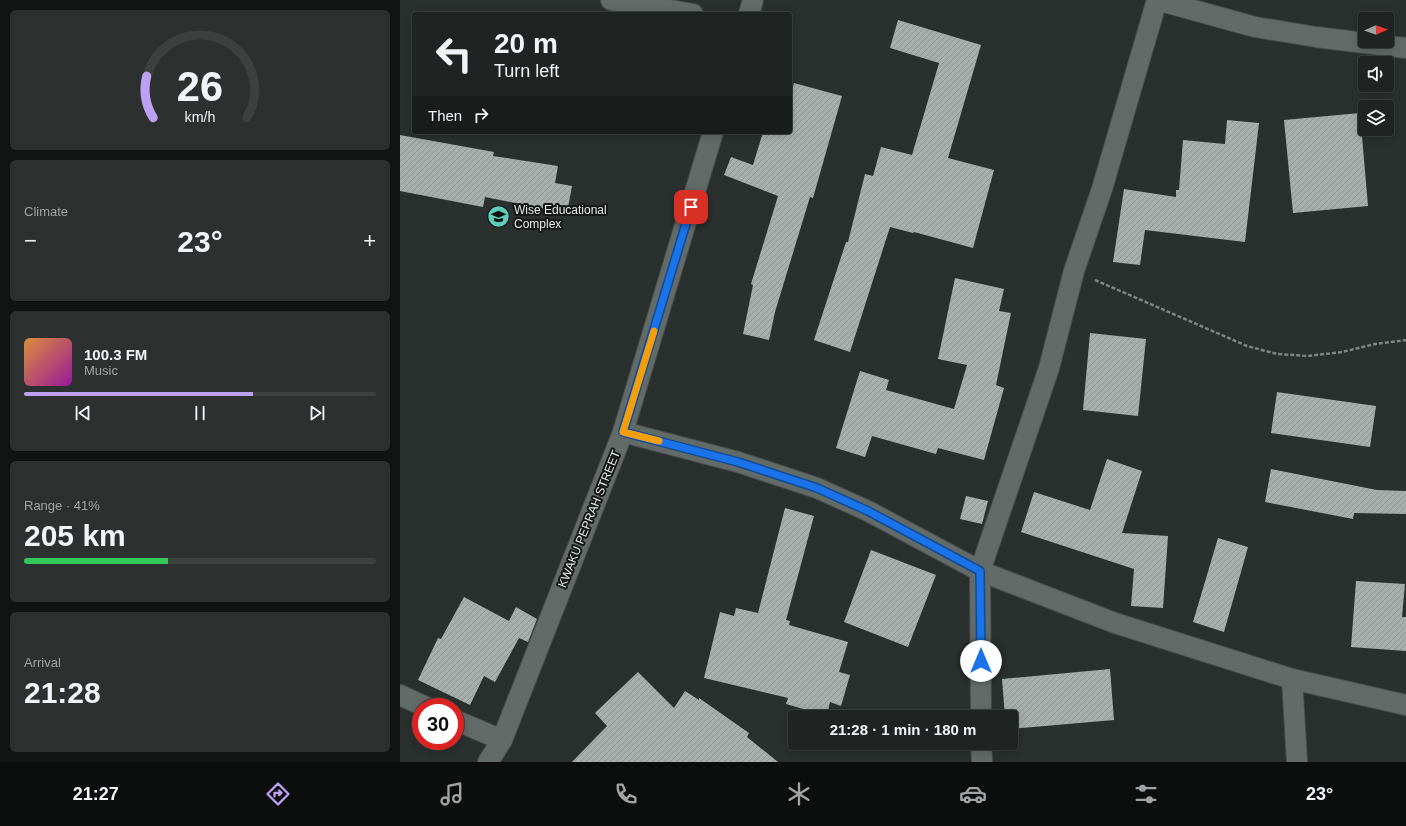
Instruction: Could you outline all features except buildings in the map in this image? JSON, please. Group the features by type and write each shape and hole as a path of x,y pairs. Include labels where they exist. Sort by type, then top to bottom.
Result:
{"street":[{"path":"611,0 681,12"},
{"path":"750,12 753,0"},
{"path":"981,710 980,571 1049,368 1074,271 1102,189 1157,0 1255,27 1316,37 1406,48"},
{"name":"KWAKU PEPRAH STREET","path":"488,762 502,740 623,432 713,134"},
{"path":"623,432 738,462 817,488 868,511 980,571 1115,623 1292,678 1406,705"},
{"path":"1292,678 1297,762"},
{"path":"400,695 412,701"},
{"path":"464,724 502,740"},
{"path":"982,750 982,762"}],"path":[{"path":"1074,271 1247,346 1277,354 1308,356 1342,352 1375,344 1406,340"}],"slow traffic":[{"path":"654,331 623,432 659,441"}],"place":[{"name":"Wise Educational Complex","path":"498,217"}],"route":[{"path":"691,207 623,432 738,462 817,488 868,511 980,571 981,661"}]}
